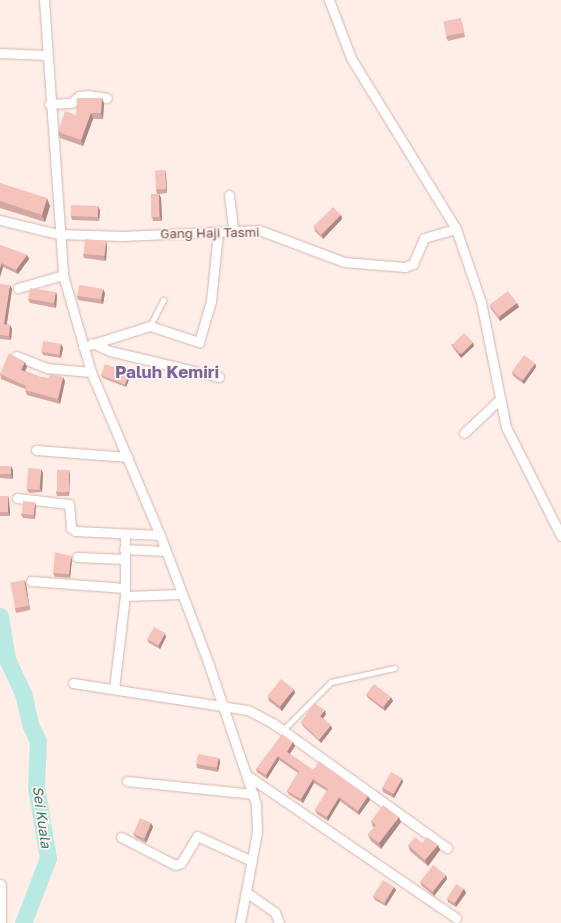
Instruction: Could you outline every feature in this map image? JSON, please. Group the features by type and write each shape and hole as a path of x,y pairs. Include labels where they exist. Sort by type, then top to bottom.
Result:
{"street":[{"path":"44,0 49,104 58,234 63,275 88,345 91,372 160,534 248,776 253,794 257,821 252,860 240,923"},
{"path":"329,0 351,58 456,229 481,302 498,401 506,427 561,536"},
{"path":"0,54 46,55"},
{"path":"49,104 71,104 83,96 107,98"},
{"path":"229,195 233,230"},
{"name":"Gang Haji Tasmi","path":"0,220 58,234 260,230 344,262 365,261 405,267 413,264 428,236 456,229"},
{"path":"88,345 150,326 193,342 202,340 211,301 218,232"},
{"path":"18,288 63,275"},
{"path":"88,345 219,377"},
{"path":"16,356 46,371 91,372"},
{"path":"464,433 498,401"},
{"path":"36,450 128,458"},
{"path":"17,498 69,504 71,528 75,531 160,534"},
{"path":"114,689 125,592 125,539"},
{"path":"124,549 165,551"},
{"path":"77,557 124,559"},
{"path":"31,581 125,592 182,594"},
{"path":"73,683 222,704 248,710 283,730 447,848"},
{"path":"248,776 456,918"},
{"path":"127,781 253,794"},
{"path":"122,838 175,865 181,863 197,836 252,860"},
{"path":"0,885 0,923"},
{"path":"246,892 275,912 279,923"}],"lane":[{"path":"150,326 163,300"},
{"path":"283,730 331,682 394,668"}],"building":[{"path":"461,18 464,33 446,36 443,21"},
{"path":"77,98 102,98 101,113 91,113 81,140 58,132 65,111 76,115"},
{"path":"165,170 166,189 156,189 155,171"},
{"path":"0,183 47,198 42,215 0,201"},
{"path":"151,194 159,194 159,217 151,217"},
{"path":"71,205 98,206 98,217 71,216"},
{"path":"333,207 341,215 321,235 313,227"},
{"path":"85,239 106,241 105,256 84,254"},
{"path":"0,245 27,255 16,270 2,263 0,268"},
{"path":"0,284 10,285 4,324 10,325 9,336 0,335"},
{"path":"79,285 103,289 101,300 77,296"},
{"path":"30,288 56,292 54,303 28,299"},
{"path":"508,291 517,303 499,317 490,305"},
{"path":"464,333 473,342 461,354 452,345"},
{"path":"43,341 61,344 59,355 41,352"},
{"path":"9,353 25,362 21,370 40,377 49,378 50,374 63,377 58,399 25,390 26,386 0,374"},
{"path":"524,355 535,363 523,380 512,372"},
{"path":"105,364 129,373 125,385 101,375"},
{"path":"0,466 11,466 11,474 0,474"},
{"path":"28,468 41,469 40,490 27,489"},
{"path":"57,470 69,470 69,492 57,492"},
{"path":"0,496 8,496 8,512 0,512"},
{"path":"23,501 35,502 34,515 22,514"},
{"path":"55,552 71,556 69,574 53,573"},
{"path":"24,580 29,606 15,608 10,583"},
{"path":"154,627 165,633 159,646 147,639"},
{"path":"281,679 294,689 280,706 267,696"},
{"path":"374,684 391,697 383,707 366,694"},
{"path":"314,703 325,710 320,716 331,725 319,740 301,722"},
{"path":"282,734 293,742 287,752 313,770 319,761 368,796 358,811 339,797 327,817 315,810 328,789 313,779 301,799 287,791 299,771 278,756 266,775 256,769"},
{"path":"198,754 219,758 217,768 196,764"},
{"path":"391,772 402,778 394,794 382,788"},
{"path":"383,805 399,817 379,843 368,835 376,825 371,821"},
{"path":"140,818 151,823 144,838 133,834"},
{"path":"415,837 422,843 427,837 438,845 425,860 408,845"},
{"path":"433,865 446,875 433,891 420,882"},
{"path":"383,880 394,887 384,903 373,896"},
{"path":"456,884 464,889 455,903 447,898"}],"waterway":[{"name":"Sei Kuala","path":"0,616 7,659 23,693 30,724 38,741 36,787 48,858 23,923"}],"district":[{"name":"Paluh Kemiri","path":"167,372"}]}
